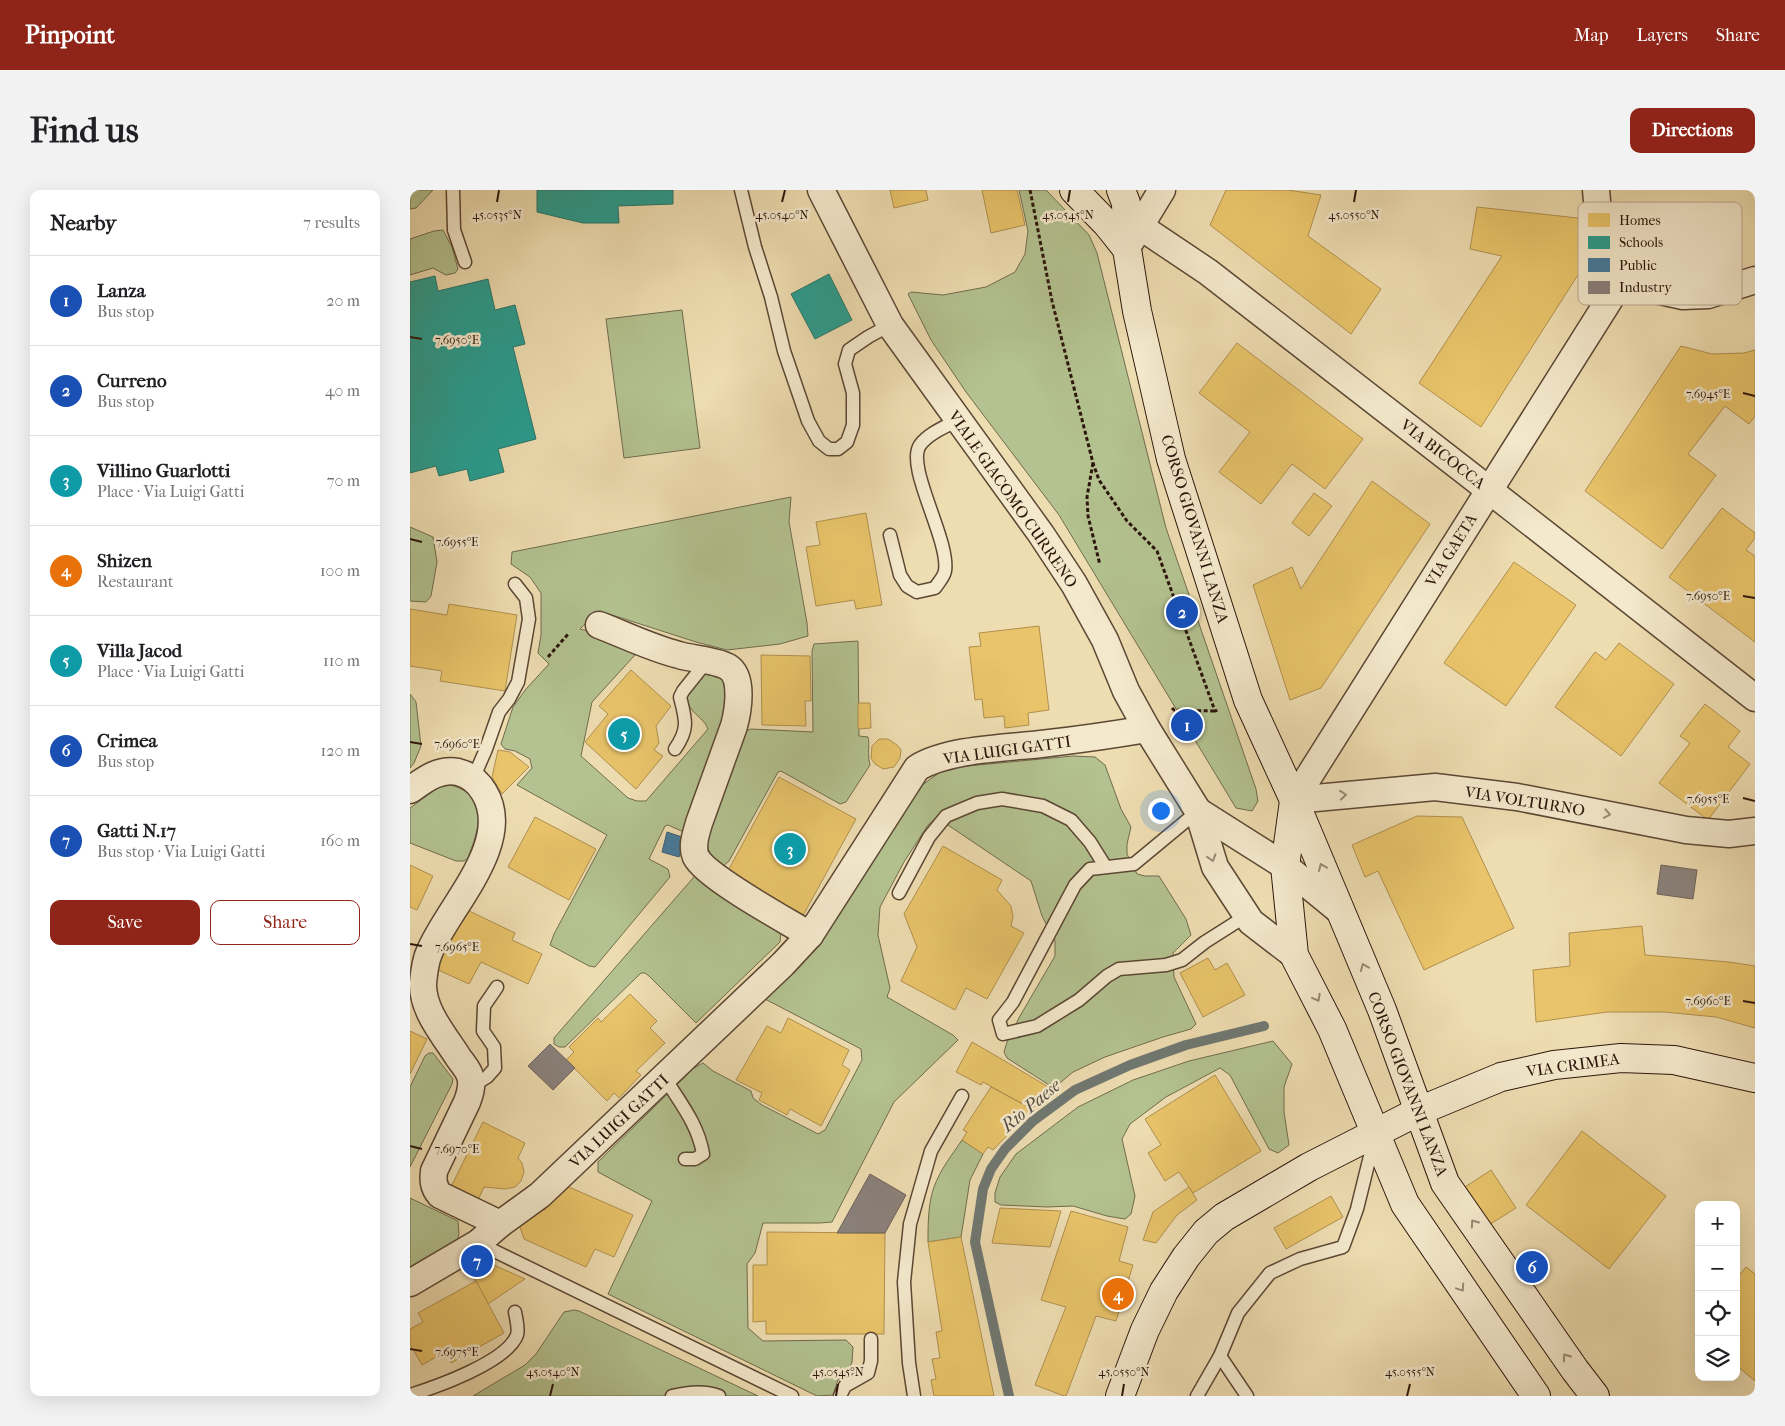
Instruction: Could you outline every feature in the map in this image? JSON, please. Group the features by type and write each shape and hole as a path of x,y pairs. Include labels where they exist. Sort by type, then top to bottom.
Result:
{"street":[{"name":"VIALE GIACOMO CURRENO","path":"821,190 890,325 1041,534 1074,584 1105,640 1126,691 1147,730 1198,811 1215,867 1251,922 1294,955"},
{"path":"1074,190 1107,224 1131,231 1162,190"},
{"name":"CORSO GIOVANNI LANZA","path":"1122,190 1131,231 1136,311 1171,459 1248,700 1294,800 1382,1010 1397,1122 1404,1204 1536,1396"},
{"name":"VIA BICOCCA","path":"1131,231 1208,272 1755,698"},
{"path":"1742,284 1755,280"},
{"name":"VIA GAETA","path":"1294,800 1606,305"},
{"path":"599,625 677,655 707,661 728,668 736,678 738,713 694,838 696,857 713,875 810,935"},
{"name":"VIA LUIGI GATTI","path":"410,1283 478,1243 500,1224 540,1195 754,992 810,935 918,768 925,763 950,755 1097,738 1147,730"},
{"path":"410,790 427,778 440,772 451,771 464,774 473,779 481,788 490,803 493,817 491,832 474,876 428,954 423,985 424,995 430,1011 471,1078 467,1102 434,1171 433,1181 440,1195 500,1224"},
{"name":"VIA VOLTURNO","path":"1294,800 1435,787 1517,797 1686,830 1729,834 1755,831"},
{"name":"CORSO GIOVANNI LANZA","path":"1294,800 1285,866 1294,955 1332,1029 1397,1122 1445,1182 1595,1396"},
{"name":"VIALE GIACOMO CURRENO","path":"1198,811 1285,866 1341,912"},
{"name":"VIA CRIMEA","path":"1120,1396 1145,1330 1164,1291 1186,1257 1206,1232 1224,1217 1309,1167 1397,1122 1501,1077 1554,1065 1621,1058 1674,1060 1755,1078"}],"lane":[{"path":"454,190 454,230 465,262"},
{"path":"741,190 755,247 771,297 784,351 795,386 808,421 819,442 829,448 838,449 847,442 853,425 853,393 845,364 849,350 890,325"},
{"path":"890,535 900,575 907,586 917,592 935,588 945,572 944,551 917,465 919,447 932,433 958,420"},
{"path":"473,779 500,712 518,682 529,620 526,598 515,584"},
{"path":"675,749 683,738 687,720 680,698 683,691 707,661"},
{"path":"899,893 929,837 946,816 977,803 1002,799 1043,806 1071,820 1090,842 1105,866"},
{"path":"1198,811 1134,864 1090,869 1075,886 1012,1002 999,1020 1003,1034 1037,1026 1079,1000 1107,976 1119,969 1166,966 1182,960 1205,942 1246,916"},
{"path":"470,1087 487,1076 495,1068 494,1048 483,1031 484,1006 497,987"},
{"path":"665,1078 695,1126 700,1138 702,1154 695,1159 685,1159"},
{"path":"914,1396 909,1363 904,1282 910,1224 931,1151 962,1096"},
{"path":"1198,1396 1220,1356 1238,1313 1270,1273 1300,1259 1343,1247 1357,1209 1397,1122"},
{"path":"478,1243 792,1396"},
{"path":"410,1395 468,1374 505,1351 517,1334 515,1312"},
{"path":"840,1396 845,1386 868,1373 871,1361 871,1338"},
{"path":"1220,1356 1247,1396"},
{"path":"672,1396 685,1392 710,1392 719,1396"}],"path":[{"path":"1030,190 1052,301 1099,480 1127,521 1157,551 1215,711"},
{"path":"1093,463 1087,497 1088,516 1100,568"},
{"path":"1174,710 1215,711 1248,700"}],"green space":[{"path":"410,190 433,190 416,208 410,209"},
{"path":"1019,190 1046,190 1089,235 1097,253 1166,528 1256,789 1258,801 1252,811 1236,808 1059,515 966,392 931,340 908,294 911,292 943,295 986,287 1015,272 1025,254 1028,231"},
{"path":"443,230 452,247 458,269 455,273 446,275 433,268 410,275 410,239"},
{"path":"682,310 700,448 624,458 606,319"},
{"path":"791,497 789,522 808,636 780,644 727,650 609,614 593,618 580,629 633,651 635,655 592,702 581,756 628,798 646,801 708,729 690,707 686,697 703,674 721,678 731,694 686,833 668,825 665,826 649,859 668,869 670,877 595,967 589,966 550,945 554,934 607,835 517,785 532,768 530,759 515,751 505,749 501,744 513,707 526,689 549,664 538,653 541,635 541,593 530,577 511,564 512,552"},
{"path":"410,527 433,537 437,562 431,596 426,602 410,601"},
{"path":"858,641 859,736 868,737 870,765 846,802 840,804 781,771 778,772 729,861 723,866 710,852 706,834 746,731 751,729 813,732 812,651 814,644"},
{"path":"410,694 416,702 421,746 410,768"},
{"path":"1073,756 1095,757 1105,765 1121,809 1131,827 1127,854 1137,874 1159,876 1186,919 1191,935 1173,953 1174,977 1196,1024 1191,1029 1105,1057 1073,1072 1061,1082 1049,1085 1007,1058 1004,1052 1007,1042 1055,956 1055,941 1042,916 1031,881 948,825 934,820 928,825 904,862 880,907 878,935 890,988 887,997 953,1035 958,1040 894,1102 832,1222 763,1223 755,1253 747,1264 748,1328 763,1341 846,1340 853,1347 852,1362 847,1374 838,1380 833,1395 817,1396 608,1294 652,1201 598,1172 598,1162 694,1068 703,1063 713,1071 751,1091 753,1098 762,1105 818,1134 825,1130 862,1060 861,1049 765,999 922,785 946,768"},
{"path":"447,784 461,789 471,796 476,804 478,813 476,834 468,858 464,861 456,861 410,843 410,808 439,787"},
{"path":"700,870 781,931 780,942 696,1023 649,976 641,973 565,1047 559,1047 554,1044 554,1038"},
{"path":"1273,1041 1292,1064 1284,1087 1284,1112 1289,1145 1278,1153 1269,1149 1230,1075 1220,1068 1166,1097 1130,1124 1122,1139 1135,1196 1131,1214 1125,1219 1073,1206 1001,1205 995,1202 995,1193 1000,1177 1016,1154 1078,1107 1133,1080 1189,1061"},
{"path":"433,1053 453,1079 410,1167 410,1087 425,1056"},
{"path":"962,1140 983,1154 970,1180 961,1237 928,1242 929,1207 934,1187"},
{"path":"410,1198 458,1221 459,1234 456,1244 410,1269"},
{"path":"574,1310 758,1396 473,1396 525,1365 536,1354 564,1312"}],"building: Homes":[{"path":"890,190 926,190 928,200 894,208"},
{"path":"982,190 1017,190 1025,225 991,233"},
{"path":"1226,190 1288,190 1321,195 1308,236 1381,289 1351,334 1210,225"},
{"path":"1477,207 1578,218 1578,275 1481,427 1419,383 1502,256 1470,249"},
{"path":"1237,343 1363,439 1325,489 1292,464 1261,504 1219,472 1250,432 1199,393"},
{"path":"1681,346 1712,354 1744,353 1755,350 1755,416 1749,424 1725,406 1688,454 1716,475 1662,549 1585,491"},
{"path":"1372,481 1430,524 1321,688 1290,700 1253,585 1292,567 1301,589"},
{"path":"1314,493 1332,506 1309,536 1292,523"},
{"path":"1722,508 1755,533 1755,538 1746,550 1755,556 1755,642 1669,577"},
{"path":"866,513 882,605 856,609 854,600 816,606 806,547 820,545 816,522"},
{"path":"1514,562 1576,605 1506,706 1444,663"},
{"path":"449,604 517,615 505,691 440,681 442,671 410,666 410,609 447,615"},
{"path":"1039,626 1049,710 1028,713 1029,725 1005,728 1004,716 984,718 982,699 975,700 969,647 981,646 979,633"},
{"path":"1619,643 1674,684 1621,756 1555,707 1595,652 1606,660"},
{"path":"761,655 810,656 811,701 805,701 806,726 762,725"},
{"path":"631,670 671,706 656,726 659,743 654,750 663,756 636,789 585,742 608,714 599,706"},
{"path":"858,703 870,703 871,728 858,729"},
{"path":"1705,704 1740,731 1728,747 1750,764 1708,820 1659,783 1690,743 1680,736"},
{"path":"879,739 888,739 901,750 900,758 894,767 883,769 875,764 871,758 872,746"},
{"path":"498,750 510,752 529,767 502,794 492,777"},
{"path":"779,777 856,819 800,921 724,878"},
{"path":"1417,816 1462,817 1514,928 1424,970 1378,871 1365,877 1352,845"},
{"path":"535,817 596,849 569,900 508,867"},
{"path":"943,846 1002,880 997,890 1011,906 1013,917 1011,926 1024,933 987,999 966,988 955,1010 901,981 917,947 904,914"},
{"path":"410,865 433,876 417,910 410,907"},
{"path":"465,909 515,933 512,940 542,954 528,984 481,962 469,984 436,969"},
{"path":"1642,926 1645,955 1755,966 1755,1028 1716,1017 1664,1012 1607,1012 1536,1022 1533,970 1570,966 1569,933"},
{"path":"1208,958 1215,970 1227,963 1245,995 1203,1017 1180,973"},
{"path":"630,994 657,1021 650,1028 665,1043 636,1071 641,1075 619,1098 614,1093 607,1101 566,1060 574,1052 569,1047 598,1018 601,1022"},
{"path":"788,1018 849,1050 842,1065 850,1070 821,1126 790,1109 787,1115 759,1100 762,1093 736,1080 767,1026 781,1033"},
{"path":"410,1031 427,1039 410,1074"},
{"path":"972,1042 1055,1091 1032,1109 983,1082 981,1085 956,1072"},
{"path":"1215,1075 1261,1151 1193,1193 1179,1172 1165,1181 1148,1153 1161,1145 1145,1119"},
{"path":"991,1087 1032,1109 993,1150 988,1147 983,1154 962,1140 967,1132 963,1130"},
{"path":"483,1122 525,1143 518,1158 522,1163 524,1172 521,1181 515,1187 505,1189 484,1187 478,1200 451,1187"},
{"path":"1582,1131 1666,1196 1609,1269 1526,1205"},
{"path":"1491,1170 1516,1208 1489,1225 1465,1187"},
{"path":"569,1187 633,1215 614,1257 595,1249 586,1267 524,1239 520,1227 526,1214 538,1209 545,1210 550,1196 559,1189"},
{"path":"1189,1187 1197,1200 1177,1215 1156,1243 1143,1240 1153,1212"},
{"path":"1331,1196 1343,1217 1286,1249 1274,1228"},
{"path":"1000,1208 1061,1211 1050,1247 992,1243"},
{"path":"1071,1211 1128,1227 1119,1261 1133,1265 1116,1321 1096,1316 1066,1396 1064,1396 1035,1385 1066,1307 1041,1300"},
{"path":"767,1232 885,1233 884,1334 766,1334 766,1321 753,1322 753,1265 767,1265"},
{"path":"961,1237 994,1396 934,1396 931,1380 936,1379 932,1359 940,1358 936,1332 942,1331 928,1242"},
{"path":"485,1261 525,1279 488,1304 471,1273"},
{"path":"1746,1267 1755,1274 1755,1381 1740,1368 1740,1274"},
{"path":"476,1281 504,1333 451,1363 445,1352 422,1365 410,1344 410,1329 423,1322 418,1313"}],"building: Schools":[{"path":"537,190 673,190 673,204 618,206 619,223 583,223 537,212"},
{"path":"829,274 852,320 815,339 791,294"},
{"path":"435,276 438,291 488,279 495,310 515,305 525,344 513,347 536,439 498,449 504,472 470,481 467,469 439,476 436,466 410,473 410,282"}],"building: Public":[{"path":"667,832 685,838 679,857 662,852"}],"building: Industry":[{"path":"1661,865 1697,870 1693,899 1657,894"},
{"path":"550,1044 575,1068 553,1090 528,1066"},
{"path":"870,1174 906,1195 885,1233 837,1233"}],"waterway":[{"name":"Rio Paese","path":"1009,1396 975,1242 983,1189 991,1169 1005,1149 1033,1121 1075,1090 1130,1065 1186,1045 1264,1026"}],"place":[{"name":"Curreno","path":"1182,612"},
{"name":"Lanza","path":"1187,725"},
{"name":"Villa Jacod","path":"624,734"},
{"name":"Villino Guarlotti","path":"790,849"},
{"name":"Gatti N.17","path":"477,1261"},
{"name":"Crimea","path":"1532,1267"},
{"name":"Shizen","path":"1118,1294"}]}
